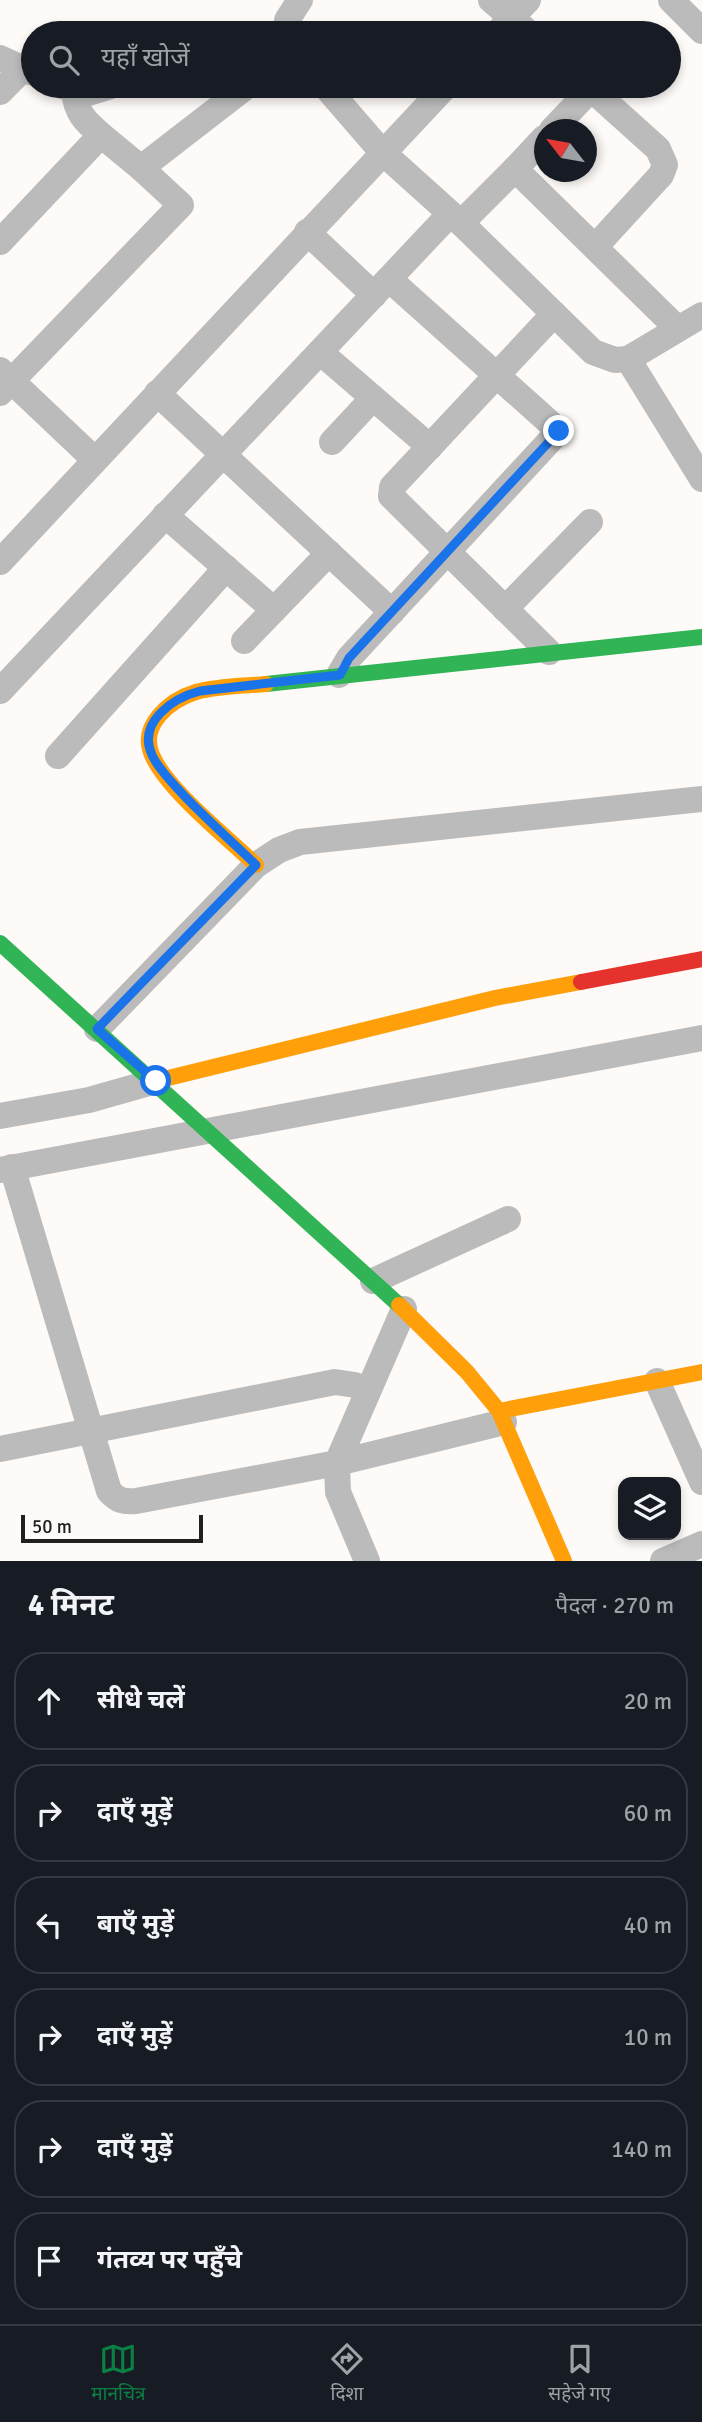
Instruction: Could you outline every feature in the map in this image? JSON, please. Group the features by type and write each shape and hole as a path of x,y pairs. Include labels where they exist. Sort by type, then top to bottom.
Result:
{"street":[{"path":"288,21 300,0"},
{"path":"491,0 517,21"},
{"path":"681,3 702,31"},
{"path":"0,92 19,67"},
{"path":"72,98 80,117 181,205 4,381 95,460"},
{"path":"141,169 232,98"},
{"path":"335,98 382,152 456,218 593,352 615,360 628,359 702,315"},
{"path":"0,562 434,98"},
{"path":"561,119 580,98"},
{"path":"595,247 661,175 664,165 664,157 658,149 601,98"},
{"path":"0,242 101,135"},
{"path":"0,691 382,287 456,218 515,169 534,149"},
{"path":"515,169 678,329"},
{"path":"307,232 497,376 559,431 349,658 340,675"},
{"path":"549,652 391,496 392,487 554,314"},
{"path":"320,352 430,447"},
{"path":"628,359 702,479"},
{"path":"157,393 392,612"},
{"path":"332,442 373,398"},
{"path":"166,515 274,610"},
{"path":"505,609 590,522"},
{"path":"244,641 329,553"},
{"path":"58,756 226,568"},
{"path":"256,865 181,790 152,756 149,737 156,719 168,705 180,697 200,691 702,637"},
{"path":"97,1029 256,865 279,850 300,842 702,799"},
{"path":"0,943 156,1081 404,1309 467,1372 501,1416 564,1561"},
{"path":"0,1116 89,1100 156,1081 495,998 702,960"},
{"path":"702,1038 6,1169 109,1491 124,1502 337,1463 501,1416 702,1372"},
{"path":"373,1281 508,1219"},
{"path":"367,1561 338,1492 337,1463 404,1309"},
{"path":"657,1381 702,1482"},
{"path":"0,1449 335,1382 355,1385 368,1391"},
{"path":"663,1561 702,1544"}],"traffic: fast":[{"path":"266,684 702,637"},
{"path":"0,943 399,1305"}],"traffic: slow":[{"path":"256,865 184,798 160,769 149,744 153,724 159,715 176,701 213,688 266,684"},
{"path":"156,1081 495,998 581,982"},
{"path":"399,1305 467,1372 499,1411 564,1561"},
{"path":"499,1411 702,1372"}],"traffic: jam":[{"path":"581,982 702,959"}],"route":[{"path":"156,1081 97,1029 256,865 181,790 152,756 149,737 156,719 168,705 180,697 200,691 340,675 349,658 559,431"}]}
